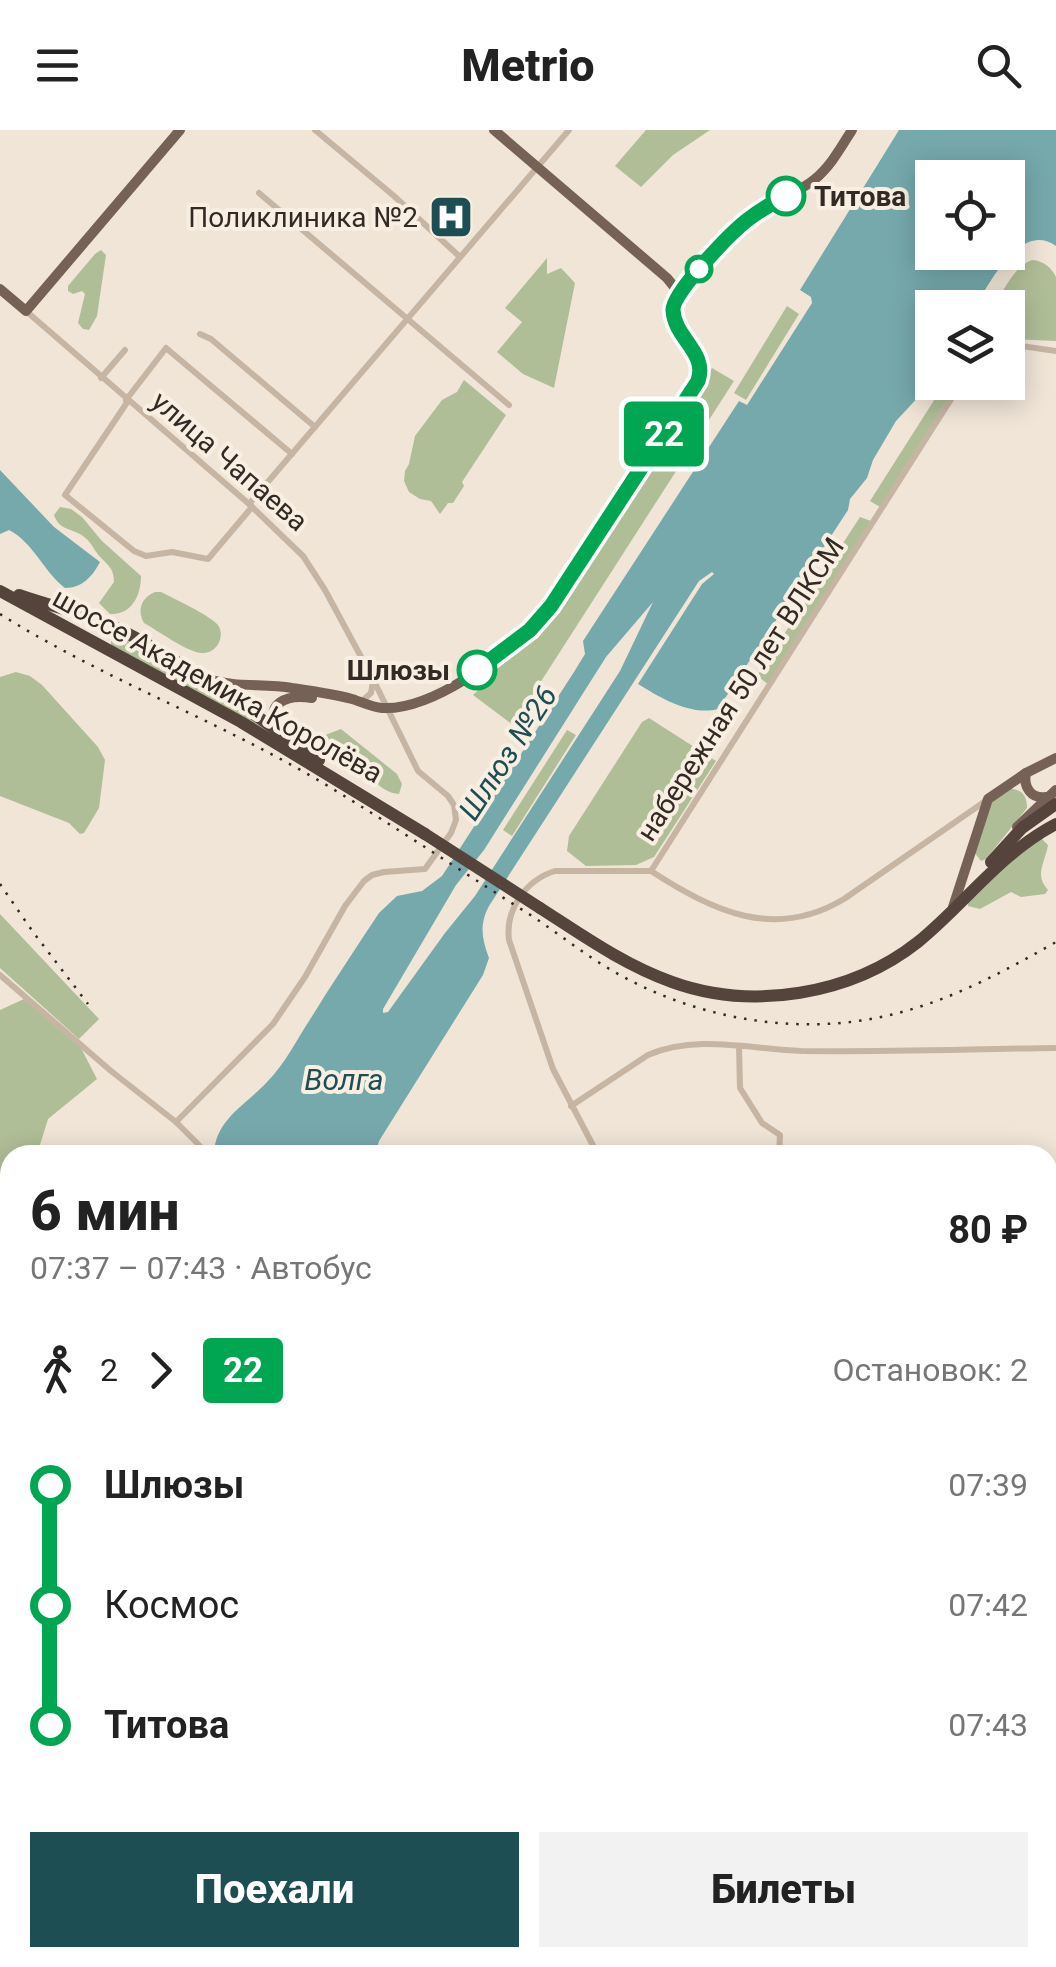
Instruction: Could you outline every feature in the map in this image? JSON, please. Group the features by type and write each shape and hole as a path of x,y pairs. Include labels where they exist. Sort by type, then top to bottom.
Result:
{"highway":[{"name":"шоссе Академика Королёва","path":"0,588 124,631 184,668 386,809"},
{"name":"шоссе Академика Королёва","path":"0,588 241,722 386,809"},
{"path":"110,652 109,636 124,631"},
{"path":"386,809 611,953 659,977 712,993 752,996 818,989 864,974 914,944 954,907 1053,797"},
{"path":"997,860 1056,824"}],"main road":[{"path":"26,311 180,130"},
{"path":"494,130 668,278 680,294"},
{"path":"184,668 224,684 292,688 388,708 426,701 449,689 530,630 551,606 698,381 700,363 674,314 680,294 713,253 746,221 810,183 824,170 852,130"},
{"name":"улица Чапаева","path":"0,289 26,311"},
{"path":"283,736 274,714 279,703 288,697 367,704"},
{"path":"954,907 988,799 1056,758"},
{"path":"1026,773 1028,790 1036,796 1053,797"},
{"path":"972,850 975,860 997,860"}],"street":[{"path":"315,130 460,256"},
{"path":"292,454 166,348 65,495 140,554 172,552 208,559 314,427 568,130"},
{"path":"259,192 509,405"},
{"name":"улица Чапаева","path":"26,311 302,556 325,590 418,771 454,805 456,820 451,833 425,870 384,872 364,881 273,1024 176,1122"},
{"path":"200,334 212,339 314,427"},
{"path":"1025,347 1056,352"},
{"path":"102,378 125,350"},
{"name":"набережная 50 лет ВЛКСМ","path":"951,400 650,871 704,904 732,914 766,919 798,917 846,898 988,799"},
{"path":"367,704 373,679"},
{"path":"965,816 973,816 979,824"},
{"path":"592,1145 553,1069 509,940 510,918 530,884 543,875 555,871 650,871"},
{"path":"0,975 200,1145"},
{"path":"570,1106 660,1050 692,1044 799,1050 1056,1048"},
{"path":"739,1046 740,1088 762,1123 780,1135 779,1145"}],"green space":[{"path":"646,130 710,130 673,155 641,187 615,166"},
{"path":"101,250 106,255 97,316 89,330 83,329 78,323 85,294 73,294 68,286"},
{"path":"547,258 547,274 561,268 575,283 554,388 523,374 497,352 522,322 505,308"},
{"path":"1032,260 1047,265 1056,277 1056,341 1025,340 1025,290 1004,290 1018,270 1025,270 1025,263"},
{"path":"787,306 799,314 746,400 734,393"},
{"path":"712,368 734,381 513,725 473,695 484,685 480,677 547,620"},
{"path":"464,380 506,415 462,482 464,486 453,503 448,503 440,514 431,501 409,492 405,471 415,436 442,400 457,392"},
{"path":"934,400 947,400 880,507 870,501"},
{"path":"60,507 82,517 141,576 137,597 124,611 110,614 99,603 114,582 113,572 86,538 58,523 54,515"},
{"path":"860,517 871,521 768,684 757,676"},
{"path":"155,592 214,621 221,635 215,648 207,653 196,652 144,623 142,605"},
{"path":"116,634 121,634 290,744 111,645"},
{"path":"16,672 42,685 98,747 105,760 99,808 84,833 80,834 69,823 0,796 0,677"},
{"path":"649,718 716,761 654,857 636,865 586,866 567,851 569,836 642,722"},
{"path":"341,729 397,774 402,784 399,794 379,785 355,758 326,739 325,735"},
{"path":"567,730 576,735 512,836 503,830"},
{"path":"1010,789 1023,794 1027,808 981,861 974,852 991,802"},
{"path":"1041,838 1048,845 1041,874 1048,890 1045,894 1021,897 1011,892 980,909 968,906 995,873"},
{"path":"0,914 99,1019 79,1039 0,968"},
{"path":"24,999 81,1048 97,1079 48,1119 40,1145 0,1145 0,1010"}],"water":[{"name":"Волга","path":"899,130 1056,130 1056,246 1043,240 1025,244 1025,160 915,160 915,270 999,270 986,290 915,290 916,400 896,421 867,478 850,499 848,510 718,709 707,711 676,704 638,684 702,584 714,574 699,581 489,906 483,932 489,958 483,975 378,1145 215,1145 225,1122 280,1067 379,913 397,896 422,891 442,876 585,654 583,641 739,401 747,405 812,303 811,297 800,290","holes":["653,602 620,671 475,896 388,1012 383,1013 456,885 484,850 606,657"]},
{"path":"0,470 54,527 100,562 86,581 65,588 17,535 9,530 0,534"}],"railway":[{"path":"0,614 81,660 247,741 328,786 603,965 645,988 712,1012 819,1024 890,1015 955,994 1056,942"},
{"path":"0,884 88,1004"}],"bus line":[{"name":"22","path":"477,670 530,630 551,606 698,381 700,363 674,314 676,300 730,235 786,196"}],"place":[{"name":"Титова","path":"786,196"},
{"name":"Поликлиника №2","path":"451,217"},
{"name":"Шлюзы","path":"477,670"}],"water label":[{"name":"Шлюз №26","path":"508,753"}]}
